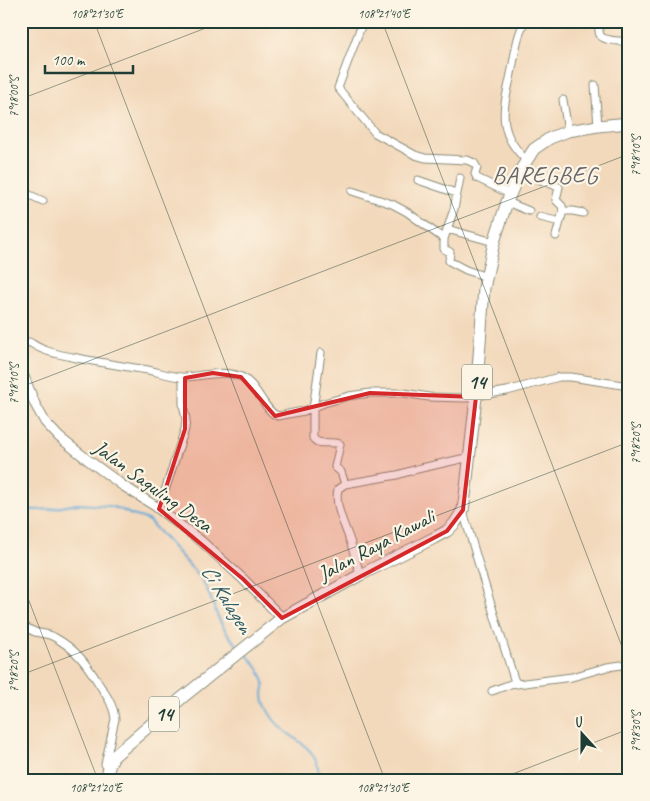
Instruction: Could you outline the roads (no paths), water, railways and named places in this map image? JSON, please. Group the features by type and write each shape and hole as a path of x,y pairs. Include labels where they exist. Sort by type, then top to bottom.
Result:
{"highway":[{"name":"Jalan Raya Kawali","path":"282,618 360,575 447,531 455,523 463,510 470,458 484,288 494,242 520,172 534,149 550,138 568,131 629,123"},
{"name":"14","path":"105,780 114,756 165,712 282,618"}],"street":[{"path":"21,32 24,21"},
{"path":"363,21 338,88 375,133 415,155 425,158 450,158 470,161 477,168 475,174 477,178 529,211"},
{"path":"525,21 518,37 505,106 505,124 508,136 514,147 526,160"},
{"path":"599,21 598,29 601,37 607,40 629,42"},
{"path":"594,85 598,126"},
{"path":"564,100 568,131"},
{"path":"520,172 559,186 556,200 562,206 563,211 556,236"},
{"path":"460,178 454,209 444,239 444,249 450,253 448,261 487,277"},
{"path":"418,180 456,193"},
{"path":"21,191 43,201"},
{"path":"352,191 388,202 400,208 444,239"},
{"path":"563,211 583,213"},
{"path":"540,217 560,222"},
{"path":"447,229 494,242"},
{"path":"21,344 28,342 54,353 185,378 205,374 232,374 241,377 251,385 275,415 304,411 349,396 370,393 456,399 507,391 559,377 571,377 629,386"},
{"path":"321,353 312,409 313,438 318,443 336,442 340,444 335,467 341,472 345,484"},
{"name":"Jalan Saguling Desa","path":"21,370 35,404 45,422 59,437 115,480 159,509 201,541 244,579 282,618"},
{"path":"159,509 185,429 183,380 185,378"},
{"path":"360,575 341,514 338,502 338,488 345,484 397,475 470,458"},
{"path":"463,510 516,682"},
{"path":"21,624 36,632 53,636 76,652 90,668 111,701 115,719 105,765 105,780"},
{"path":"492,691 516,682 522,684 572,677 629,664"}],"waterway":[{"name":"Ci Kalagen","path":"21,508 51,509 77,504 109,506 149,521 200,577 222,625 238,646"},
{"name":"Ci Kalagen","path":"245,653 261,675 264,684 263,698 268,711 281,728 310,750 318,767 319,780"}],"district":[{"name":"BAREGBEG","path":"545,175"}]}
